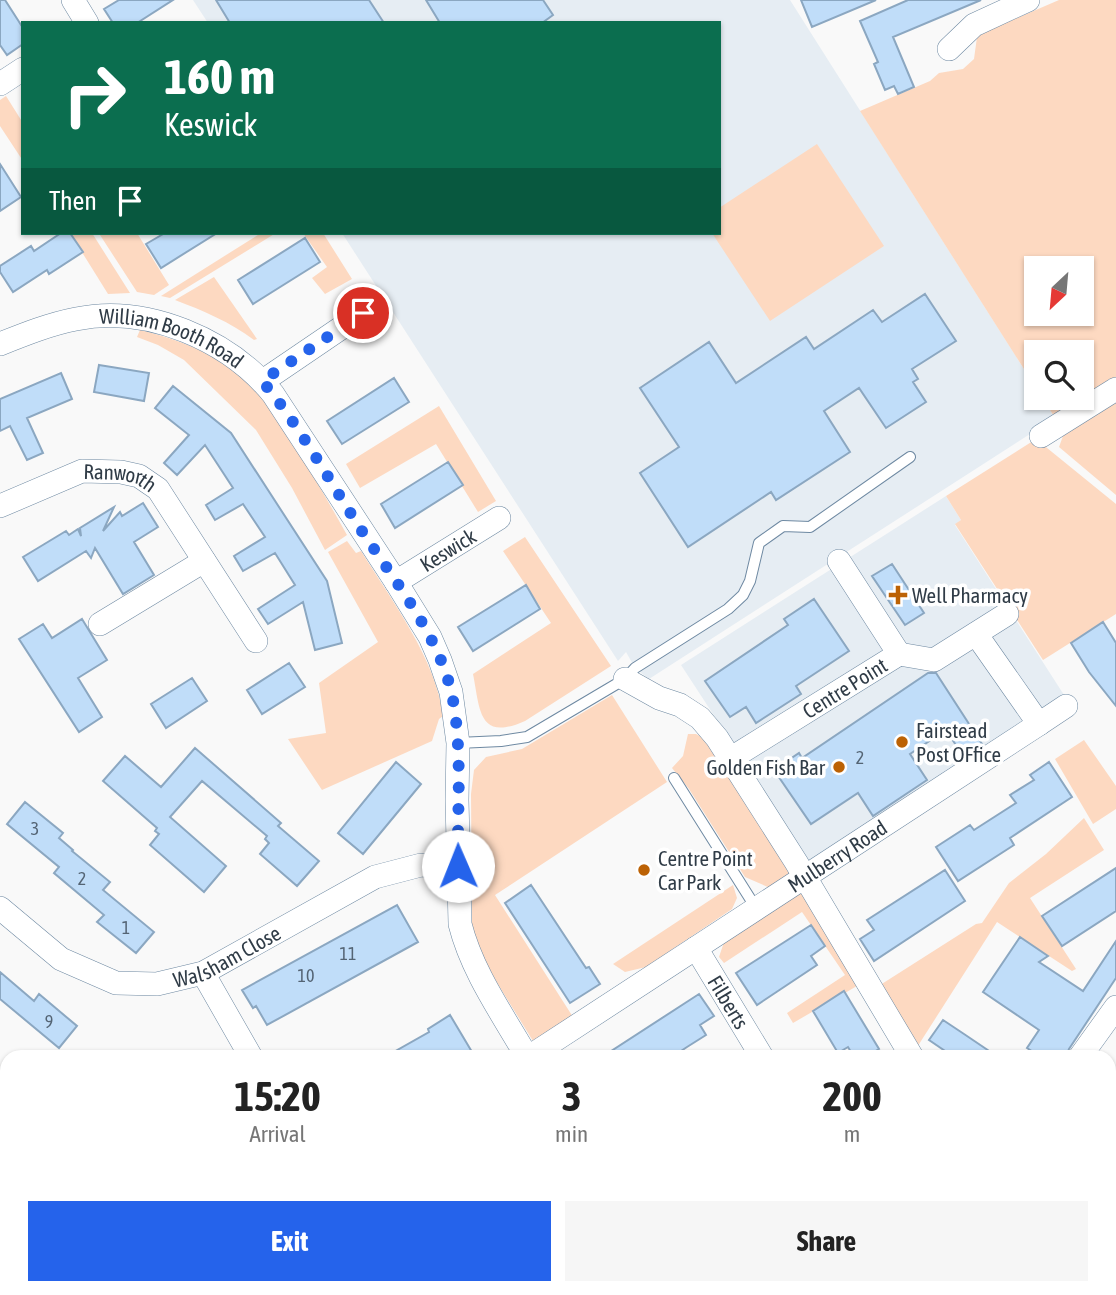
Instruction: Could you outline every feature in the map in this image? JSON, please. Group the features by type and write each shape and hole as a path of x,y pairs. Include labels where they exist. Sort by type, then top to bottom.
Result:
{"street":[{"path":"73,0 86,21"},
{"path":"949,49 974,25 1028,0"},
{"path":"0,84 21,70"},
{"path":"262,381 363,313"},
{"name":"William Booth Road","path":"0,344 29,332 78,318 120,316 147,319 171,326 226,352 249,367 289,416 396,582 430,637 440,660 451,692 458,743 460,924 464,941 479,973 524,1050"},
{"path":"1041,436 1116,389"},
{"name":"Ranworth","path":"0,506 82,471 121,472 139,476 158,489 256,641"},
{"name":"Keswick","path":"396,582 499,518"},
{"path":"100,624 204,561"},
{"name":"Centre Point","path":"730,759 899,654 839,561"},
{"path":"899,654 934,660 1007,614"},
{"path":"976,635 1040,724"},
{"path":"625,679 659,698 680,705 700,718 730,759 796,862 908,1050"},
{"name":"Mulberry Road","path":"539,1050 1066,706"},
{"name":"Walsham Close","path":"0,908 61,959 116,983 157,984 202,973 375,877 421,865 458,866"},
{"name":"Filberts","path":"696,948 758,1050"},
{"path":"202,973 247,1050"},
{"path":"1085,1050 1116,1007"}],"lane":[{"path":"458,743 527,737 625,679 635,668 728,609 743,595 759,543 783,526 810,527 910,457"},
{"path":"674,778 756,908"}],"shaded area":[{"path":"193,0 790,0 1024,369 1024,410 1050,410 1055,418 649,679 635,668 626,652 618,661 343,235 721,235 721,21 207,21"},
{"path":"1059,0 1116,0 1116,380 1094,394 1094,340 1024,340 1024,369 860,111 930,81 939,73 963,69 974,59 977,37"},
{"path":"6,96 21,120 21,158 0,126 0,100"},
{"path":"817,144 884,246 770,321 713,235 721,235 721,207"},
{"path":"71,235 93,235 130,293 108,294"},
{"path":"100,235 138,235 169,285 154,295 137,292"},
{"path":"258,235 273,235 170,298 161,296"},
{"path":"304,235 324,235 352,279 325,294 312,278 327,267"},
{"path":"214,277 257,339 254,340 216,317 175,300"},
{"path":"140,330 183,343 210,355 252,386 292,441 347,535 325,550 292,488 256,430 184,360 137,337"},
{"path":"1116,400 1116,495 1059,447 1063,436"},
{"path":"439,406 496,501 478,512 436,444 360,488 346,464"},
{"path":"1050,410 1068,410 1055,418"},
{"path":"1036,439 1116,504 1116,614 1043,660 955,524 961,520 946,496"},
{"path":"946,496 961,520 955,525 1064,695 809,861 681,665"},
{"path":"525,537 611,666 525,721 498,727 490,725 484,719 473,674 551,623 503,551"},
{"path":"347,541 356,553 361,551 411,631 432,673 443,716 439,719 432,741 322,790 288,739 326,733 319,683 378,642 328,552"},
{"path":"612,695 667,782 495,895 573,1017 533,1041 475,947 472,926 471,794 474,770 486,757 522,749"},
{"path":"688,734 696,734 711,742 794,872 770,888 745,877 689,789 672,768 683,756"},
{"path":"1084,740 1116,786 1116,809 1093,824 1055,759"},
{"path":"1084,818 1104,850 1030,898 1076,969 1072,971 997,922 913,1050 877,987 976,924 982,923 1009,883 1046,854"},
{"path":"733,885 737,898 732,909 646,967 625,972 613,964"},
{"path":"800,890 857,986 793,1023 787,1013 845,975 802,912 724,963 719,957 724,942"}],"building":[{"path":"0,0 5,0 21,25 21,45 7,55 0,45"},
{"path":"119,0 173,0 140,21 112,21 104,9"},
{"path":"216,0 369,0 383,21 229,21"},
{"path":"426,0 543,0 553,15 545,21 439,21"},
{"path":"801,0 876,0 812,27"},
{"path":"908,0 981,0 893,37 914,87 898,94 894,86 885,90 874,64 878,62 860,21"},
{"path":"0,164 21,197 0,211"},
{"path":"58,235 71,235 83,252 49,274 47,270 13,292 0,272 0,266 31,246 34,251"},
{"path":"162,235 214,235 161,268 146,244"},
{"path":"305,238 320,262 253,304 238,280"},
{"path":"925,294 956,341 912,369 918,379 913,382 926,402 886,428 859,388 824,411 850,452 776,500 771,492 688,547 640,473 679,447 640,388 709,342 736,383 806,337 814,349 873,310 882,322"},
{"path":"99,365 149,373 144,401 94,392"},
{"path":"61,373 72,399 27,418 43,453 27,460 10,426 0,431 0,399"},
{"path":"394,378 409,402 342,444 327,421"},
{"path":"173,386 231,433 327,581 342,643 315,650 303,602 268,624 258,609 295,585 275,553 243,571 234,556 265,537 243,504 215,520 206,505 233,488 205,445 177,475 164,463 189,435 155,408"},
{"path":"448,462 463,485 395,528 381,504"},
{"path":"143,503 158,527 134,542 154,575 123,594 95,548 91,558 86,551 38,581 23,557 66,531 69,535 78,529 81,536 80,528 114,507 103,531 120,512 122,516"},
{"name":"Well Pharmacy","path":"892,564 924,613 905,625 872,576"},
{"path":"526,585 540,609 473,651 458,627"},
{"path":"814,599 849,651 796,686 801,694 756,723 746,707 730,717 705,681 788,625 784,619"},
{"path":"82,619 107,660 78,678 102,717 79,732 19,639 43,624 52,638"},
{"path":"1103,622 1116,643 1116,706 1089,672 1071,643"},
{"path":"289,663 305,687 262,714 247,690"},
{"path":"928,673 936,673 982,744 963,756 946,730 910,754 927,780 873,816 858,793 811,824 774,770 799,753 802,758"},
{"path":"192,678 207,701 166,728 151,704"},
{"path":"195,748 281,823 278,826 319,861 297,886 260,854 269,843 265,839 267,836 202,781 170,817 226,866 204,892 150,845 159,834 155,831 157,828 103,781 125,756 161,787"},
{"path":"396,762 421,784 363,854 338,833"},
{"path":"1049,762 1072,797 1010,838 1014,845 958,881 936,847 970,825 974,830 1016,803 1010,795 1034,780 1030,775"},
{"path":"25,802 63,833 59,838 72,851 110,882 103,890 154,932 136,953 97,922 104,915 54,873 59,867 7,824"},
{"path":"1116,868 1116,911 1062,946 1042,916"},
{"path":"945,870 965,901 874,961 860,939 874,930 867,920"},
{"path":"531,885 586,968 589,967 600,984 570,1003 505,903"},
{"path":"397,905 418,942 267,1025 256,1006 253,1008 242,990"},
{"path":"811,925 825,946 811,956 817,965 757,1005 736,973"},
{"path":"1020,937 1048,956 1039,962 1083,991 1116,941 1116,978 1069,1050 1027,1048 1039,1030 983,992"},
{"path":"0,972 34,1001 39,994 77,1026 59,1048 0,999"},
{"path":"844,991 879,1049 850,1050 848,1047 836,1050 813,1011"},
{"path":"699,994 714,1016 700,1025 706,1035 683,1050 613,1050"},
{"path":"450,1015 471,1050 397,1050 429,1032 428,1029"},
{"path":"943,1020 988,1050 944,1050 929,1040"}],"place":[{"name":"Well Pharmacy","path":"898,595"},
{"name":"Fairstead Post OFfice","path":"902,742"},
{"name":"Golden Fish Bar","path":"839,767"},
{"name":"Centre Point Car Park","path":"644,870"}],"route":[{"path":"363,313 262,381 289,416 396,582 430,637 440,660 451,692 457,723 458,866"}]}
